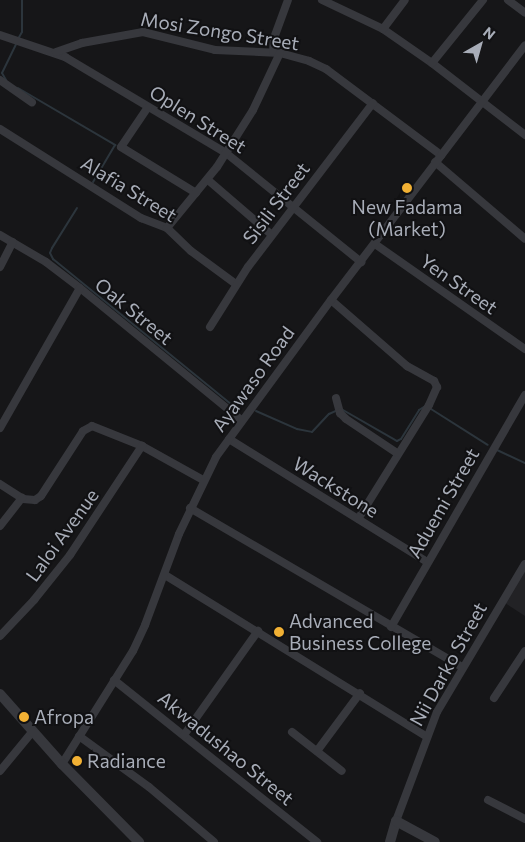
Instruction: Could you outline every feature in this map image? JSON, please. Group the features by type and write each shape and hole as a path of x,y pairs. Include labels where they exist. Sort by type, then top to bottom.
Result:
{"street":[{"path":"167,228 208,180 253,110 276,52 274,38 288,0"},
{"path":"322,0 383,29 432,63 525,135"},
{"path":"383,29 405,0"},
{"path":"432,63 483,0"},
{"path":"508,0 525,13"},
{"name":"Mosi Zongo Street","path":"56,52 82,43 143,32 215,50 276,52 326,69 441,155"},
{"name":"Oplen Street","path":"0,35 56,52 226,153 361,262"},
{"name":"Ayawaso Road","path":"62,764 138,641 190,508 203,480 228,438 525,45"},
{"path":"0,80 32,102"},
{"name":"Sisili Street","path":"210,326 236,284 373,103"},
{"path":"148,107 122,145 123,150 196,193"},
{"name":"Alafia Street","path":"0,129 141,218 167,228 191,250 236,284"},
{"path":"435,162 525,238"},
{"path":"208,180 272,235"},
{"name":"Oak Street","path":"0,235 46,262 80,288 241,420"},
{"path":"0,267 13,242"},
{"name":"Yen Street","path":"374,244 525,350"},
{"path":"0,428 80,288"},
{"path":"331,300 407,366 434,381 437,389 358,519"},
{"name":"Aduemi Street","path":"391,627 525,395"},
{"path":"336,398 339,409 346,419 397,454"},
{"path":"0,484 22,498 32,501 40,496 77,439 89,426 142,446 203,480"},
{"name":"Wackstone","path":"228,438 428,562"},
{"name":"Laloi Avenue","path":"0,636 34,600 70,555 142,446"},
{"path":"0,526 22,498"},
{"path":"190,508 462,667"},
{"name":"Nii Darko Street","path":"390,842 437,712 462,667 525,564"},
{"path":"165,574 427,736"},
{"path":"184,735 258,631"},
{"path":"494,698 525,651"},
{"name":"Akwadushao Street","path":"114,680 316,842"},
{"path":"317,751 360,693"},
{"path":"0,694 62,764 139,842"},
{"path":"0,772 33,731"},
{"path":"292,732 342,771"},
{"path":"79,736 149,787 214,842"},
{"path":"488,800 525,819"},
{"path":"396,821 435,842"}],"shaded area":[{"path":"525,570 525,616 505,603"}],"waterway":[{"path":"18,39 22,32 22,0"},
{"path":"6,80 2,73 16,44"},
{"path":"18,88 115,145 93,182"},
{"path":"77,208 52,248 50,253 53,259 238,410"},
{"path":"343,410 397,441 401,439 419,410 424,407"},
{"path":"431,409 488,445"},
{"path":"256,411 297,429 312,432 329,414 338,410"},
{"path":"497,450 525,463"}],"place":[{"name":"New Fadama (Market)","path":"407,188"},
{"name":"Advanced Business College","path":"279,632"},
{"name":"Afropa","path":"24,717"},
{"name":"Radiance","path":"77,761"}]}
